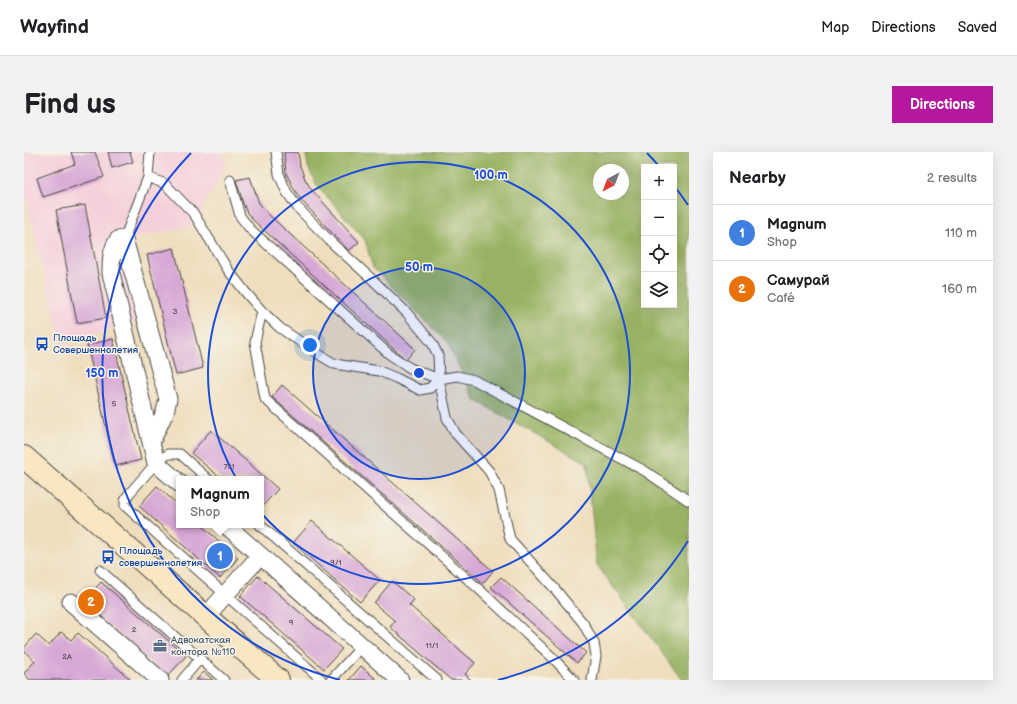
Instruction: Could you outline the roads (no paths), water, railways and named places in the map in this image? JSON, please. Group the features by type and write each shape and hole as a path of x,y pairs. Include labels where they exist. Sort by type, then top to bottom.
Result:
{"main road":[{"path":"24,457 278,680"},
{"path":"24,462 43,474"}],"street":[{"path":"151,442 165,412 168,399 124,239 118,240 114,247 111,258 111,273 151,442 156,463 176,480"},
{"path":"229,528 400,680"},
{"path":"206,616 260,556"},
{"path":"71,602 160,680"}],"lane":[{"path":"124,239 148,177 150,152"},
{"path":"276,152 279,174 286,191 297,207 332,243 407,313 432,343 438,355 439,379 447,418 456,434 489,471 499,490 510,539 583,623 594,643 596,656 592,680"},
{"path":"148,177 164,184 194,214 228,270 246,294 280,328 335,364 379,371 420,390 430,388 439,379"},
{"path":"230,180 240,216 250,229 389,354 410,368 439,379 456,376 474,380 645,471 689,501"},
{"path":"262,311 255,342 265,399 486,596 552,657 574,680"},
{"path":"205,476 180,454 168,454 156,463 128,495 125,501 125,506 322,680"},
{"path":"263,528 437,680"},
{"path":"100,570 224,680"},
{"path":"331,680 362,646"},
{"path":"182,680 200,659"}],"place":[{"name":"Площадь Совершеннолетия","path":"42,344"},
{"name":"Magnum","path":"220,556"},
{"name":"Площадь совершеннолетия","path":"108,557"},
{"name":"Самурай","path":"91,602"},
{"name":"Адвокатская контора №110","path":"160,646"}]}
